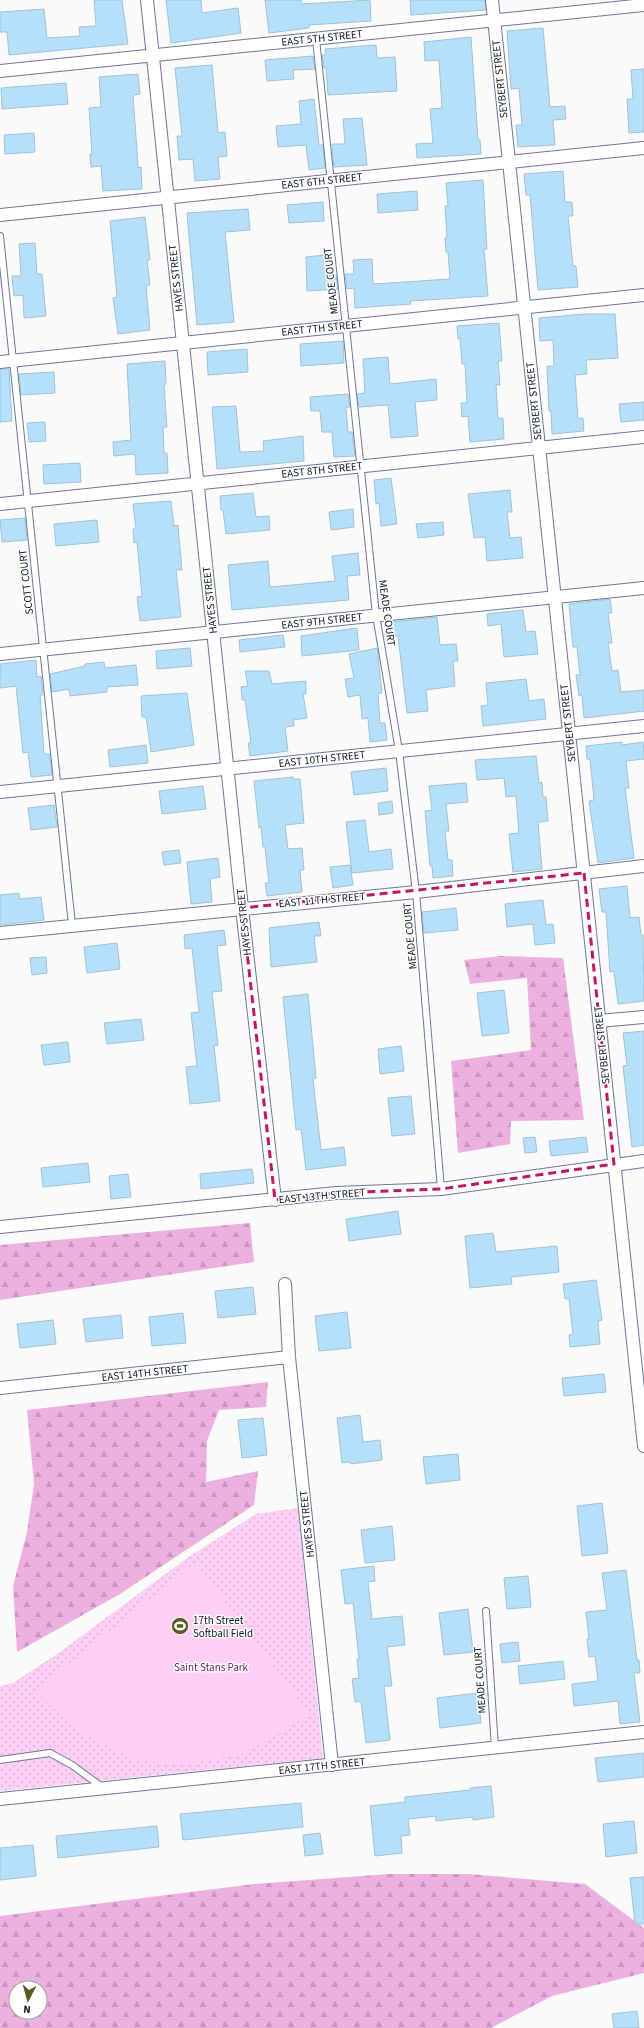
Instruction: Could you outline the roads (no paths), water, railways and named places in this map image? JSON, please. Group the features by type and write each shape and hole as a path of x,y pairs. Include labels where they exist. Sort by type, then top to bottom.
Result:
{"street":[{"name":"HAYES STREET","path":"147,0 242,908 275,1200"},
{"name":"SEYBERT STREET","path":"492,0 644,1446"},
{"name":"EAST 5TH STREET","path":"0,71 644,5"},
{"name":"EAST 6TH STREET","path":"0,215 644,148"},
{"name":"EAST 7TH STREET","path":"0,362 644,295"},
{"name":"EAST 8TH STREET","path":"0,504 644,437"},
{"name":"EAST 9TH STREET","path":"0,654 644,588"},
{"name":"EAST 10TH STREET","path":"0,792 644,726"},
{"name":"EAST 11TH STREET","path":"0,933 416,892 644,866"},
{"path":"599,1021 644,1017"},
{"name":"EAST 13TH STREET","path":"0,1227 336,1193 441,1189 644,1161"},
{"name":"HAYES STREET","path":"285,1284 290,1357 332,1765"},
{"name":"EAST 14TH STREET","path":"0,1388 290,1357"},
{"name":"EAST 17TH STREET","path":"0,1799 644,1732"}],"lane":[{"name":"MEADE COURT","path":"316,39 376,615 399,751 416,892 441,1189"},
{"name":"SCOTT COURT","path":"0,236 72,926"},
{"name":"MEADE COURT","path":"486,1611 495,1748"},
{"path":"0,1760 50,1753 72,1765 103,1788"}],"place":[{"name":"17th Street Softball Field","path":"180,1626"}],"park label":[{"name":"Saint Stans Park","path":"211,1667"}]}
